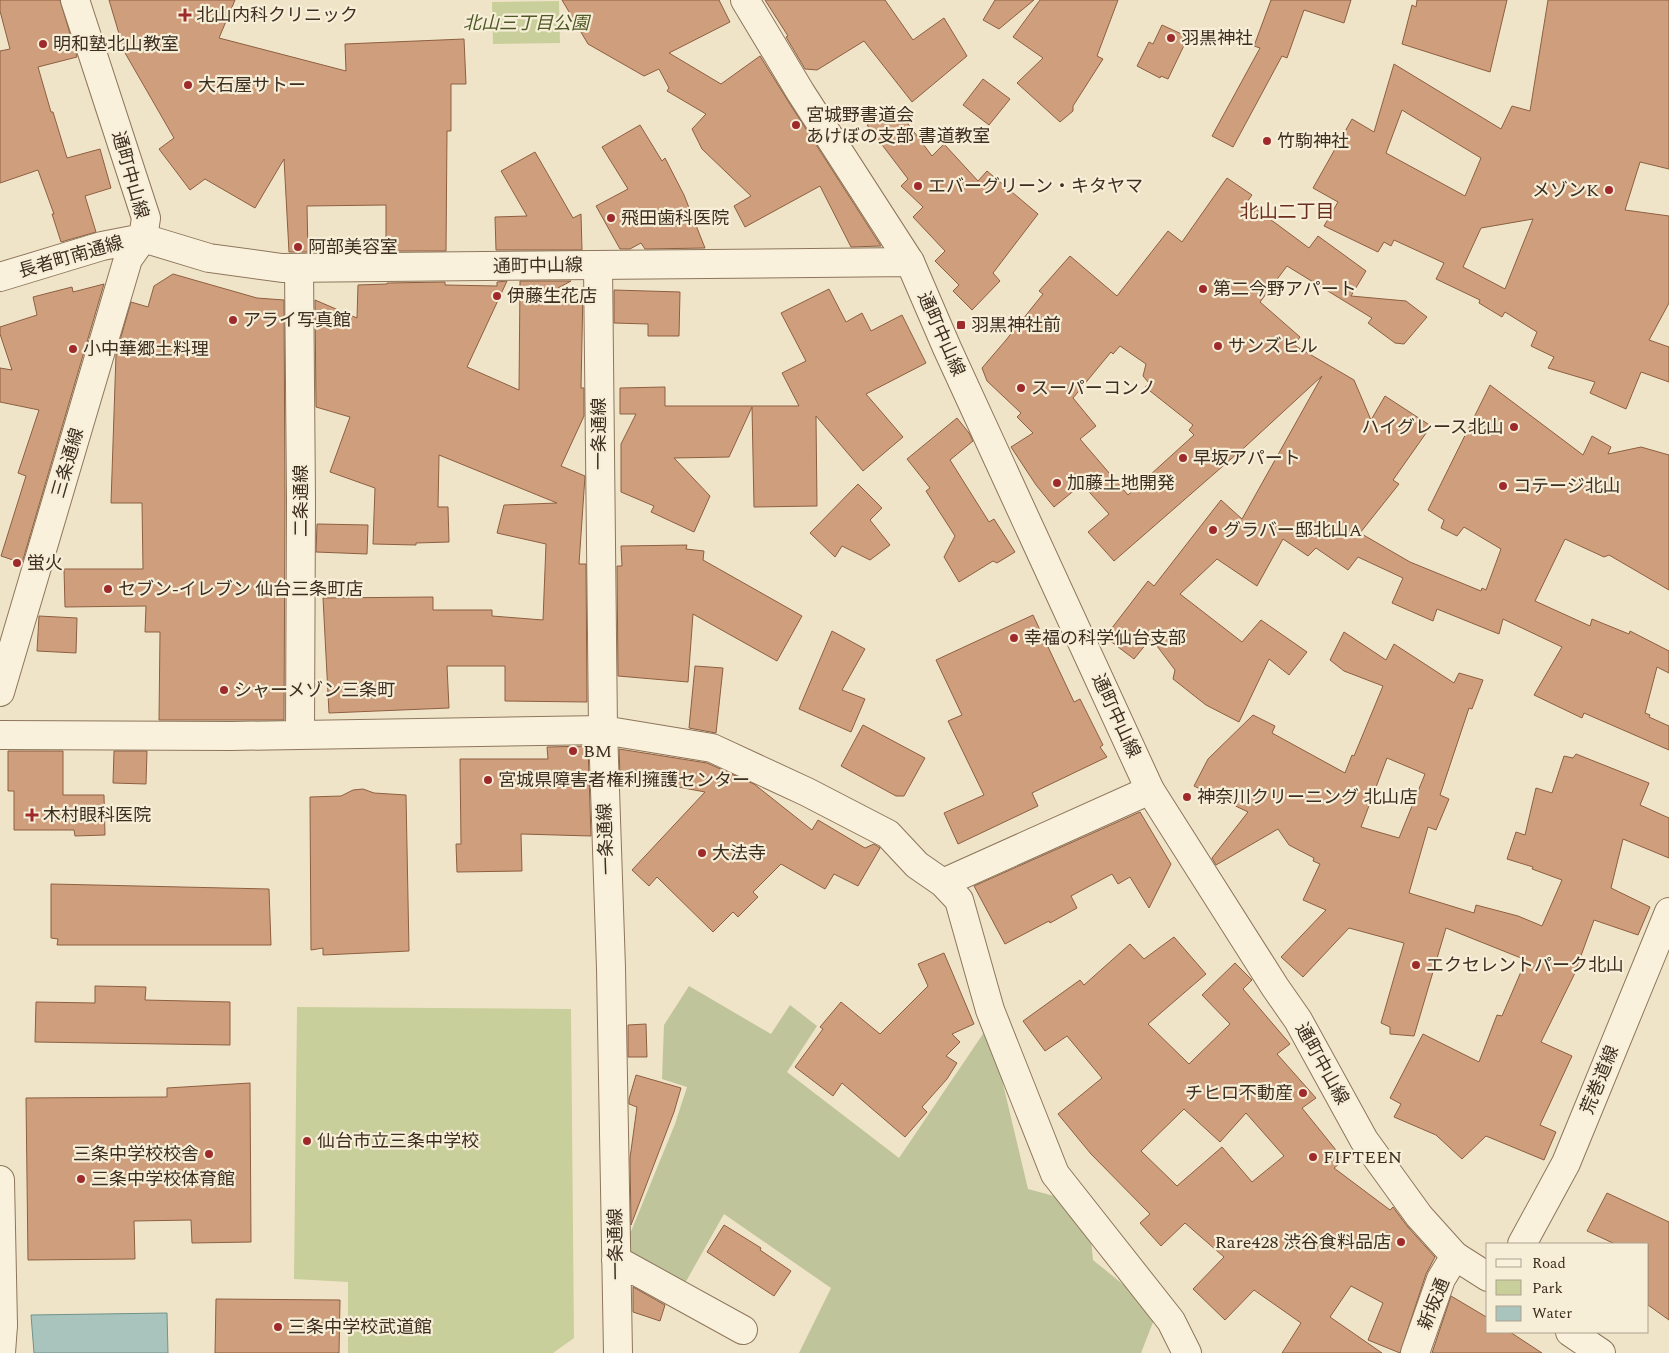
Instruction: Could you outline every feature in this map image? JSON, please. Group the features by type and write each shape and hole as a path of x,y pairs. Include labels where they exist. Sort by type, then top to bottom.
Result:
{"street":[{"name":"通町中山線","path":"75,0 146,218 143,238 209,258 282,268 910,262 947,348 1150,790 1274,987 1298,1020 1364,1140 1418,1216 1456,1256 1486,1276"},
{"path":"745,0 801,93 910,262"},
{"name":"長者町南通線","path":"0,277 102,246 143,238"},
{"name":"三条通線","path":"0,692 128,259 143,238"},
{"name":"一条通線","path":"598,265 602,730 611,968 618,1353"},
{"name":"二条通線","path":"298,268 301,501 300,734"},
{"path":"0,735 231,736 602,730 712,748 807,792 888,834 917,865 943,883 959,900 990,1010 1055,1174 1171,1321 1187,1353"},
{"path":"943,883 1150,790"},
{"name":"荒巻道線","path":"1523,1243 1566,1163 1669,912"},
{"path":"0,1180 2,1353"},
{"name":"新坂通","path":"1415,1353 1441,1280 1456,1256"},
{"path":"616,1260 742,1330"},
{"path":"1571,1333 1601,1353"}],"green space":[{"name":"北山三丁目公園","path":"559,1 560,43 493,44 492,2"},
{"path":"689,986 771,1034 790,1005 817,1026 787,1072 899,1158 989,1025 1028,1189 1065,1199 1091,1239 1093,1260 1157,1312 1141,1353 799,1353 831,1288 724,1214 684,1285 623,1251 675,1124 687,1087 662,1079 664,1025"},
{"path":"297,1007 571,1009 574,1338 553,1353 348,1353 348,1282 294,1279"}],"water":[{"path":"167,1313 168,1353 34,1353 31,1315"}],"building":[{"path":"0,0 60,0 77,57 38,67 67,158 100,149 111,188 85,196 96,232 61,242 52,214 54,214 38,170 0,183 0,51 10,49 0,11"},
{"path":"109,0 235,0 219,38 346,71 345,44 464,39 466,84 451,84 451,131 447,131 446,251 386,251 386,205 307,206 308,252 289,252 284,159 255,208 205,179 190,190 159,149 174,138 117,39 120,37"},
{"path":"562,0 719,0 730,22 669,53 721,84 760,56 881,246 851,247 820,186 745,227 734,206 751,196 702,149 692,129 706,114 667,91 669,88 659,69 644,76 588,44"},
{"path":"765,0 885,0 913,40 944,18 967,56 912,102 864,41 817,70 805,69 786,37 788,36"},
{"path":"995,0 1034,0 999,29 983,20"},
{"path":"1040,0 1118,0 1097,56 1103,59 1073,106 1073,111 1060,122 1017,83 1043,58 1013,37"},
{"path":"1271,0 1351,0 1344,23 1304,10 1287,58 1282,56 1233,147 1212,136 1260,48 1254,46"},
{"path":"1417,0 1507,0 1490,72 1402,44 1412,5 1416,7"},
{"path":"1548,0 1669,0 1669,169 1640,162 1625,210 1669,216 1669,303 1649,340 1669,347 1669,382 1641,372 1626,409 1590,393 1595,382 1548,368 1554,357 1531,346 1537,332 1505,312 1502,317 1479,303 1480,300 1436,279 1444,263 1394,240 1391,246 1384,242 1378,252 1324,226 1338,202 1313,188 1352,119 1374,132 1394,64 1501,129 1512,106 1530,111","holes":["1402,110 1481,158 1465,196 1386,153","1533,219 1505,289 1463,267 1481,228"]},
{"path":"1162,25 1188,37 1168,79 1161,76 1160,78 1137,66 1149,42 1153,44"},
{"path":"983,79 1010,99 989,125 963,105"},
{"path":"894,105 932,156 944,144 978,181 987,171 1038,214 993,273 1000,281 972,310 953,291 959,285 935,261 945,251 913,217 923,207 901,186 908,179 867,125"},
{"path":"640,125 662,161 665,158 684,195 705,248 645,249 641,243 630,249 620,249 596,206 628,189 602,147"},
{"path":"535,152 573,218 581,214 582,250 496,250 495,217 527,216 501,171"},
{"path":"1227,178 1252,195 1247,202 1309,248 1318,236 1366,271 1351,296 1406,301 1427,317 1404,344 1395,343 1368,323 1372,318 1287,266 1260,302 1300,337 1294,345 1354,380 1371,420 1385,396 1431,426 1393,480 1399,484 1360,533 1410,562 1481,591 1482,588 1486,590 1501,549 1464,527 1457,536 1441,528 1444,520 1428,510 1490,385 1583,455 1592,436 1611,447 1608,454 1641,447 1669,455 1669,590 1609,555 1604,557 1565,539 1535,601 1590,626 1592,619 1629,634 1630,631 1669,651 1669,673 1657,667 1645,713 1650,715 1649,717 1669,726 1669,750 1584,713 1582,718 1534,695 1562,647 1503,619 1499,634 1437,609 1433,621 1392,603 1403,578 1358,557 1348,570 1316,548 1308,556 1283,539 1257,586 1217,559 1180,594 1242,642 1261,620 1307,652 1289,675 1269,659 1239,722 1206,705 1173,679 1175,670 1151,638 1134,659 1105,637 1148,581 1154,586 1221,500 1242,519 1322,376 1246,446 1114,561 1088,532 1109,514 1082,484 1054,507 1036,485 1011,447 1033,433 1017,417 1021,413 987,381 982,368 1043,294 1039,291 1070,256 1117,296 1168,231 1182,242","holes":["1120,346 1146,364 1143,376 1149,383 1145,387 1193,425 1189,430 1194,435 1128,495 1080,439 1096,426 1073,398 1111,352 1113,354"]},
{"path":"173,274 257,298 284,300 284,720 159,720 160,632 145,632 146,606 65,607 64,569 143,569 142,503 111,503 116,354 131,302 148,307 154,286"},
{"path":"507,281 467,367 519,390 520,281 571,281 558,289 583,290 581,388 584,388 584,416 561,466 585,476 579,564 586,564 587,702 505,701 505,666 447,666 449,708 329,713 323,598 433,597 433,610 492,610 492,616 543,620 546,544 497,533 504,505 557,503 439,455 438,507 448,507 449,542 416,543 416,545 373,544 375,488 330,472 350,417 316,407 315,300 357,318 358,285 445,282 445,285 497,286 497,282"},
{"path":"104,284 22,563 1,556 26,476 18,473 39,410 0,402 0,368 12,370 0,334 0,327 37,315 33,297 72,287 73,292"},
{"path":"829,289 846,322 862,313 871,331 902,315 926,363 866,394 903,437 863,471 816,416 817,506 754,507 752,407 729,457 674,458 710,496 694,532 651,512 654,506 621,492 621,444 636,414 620,414 620,388 665,387 665,406 799,406 782,373 806,361 781,313"},
{"path":"614,290 680,292 679,336 648,336 648,324 614,323"},
{"path":"957,418 973,441 950,460 989,522 994,519 1015,552 997,563 993,561 959,582 944,557 955,536 926,491 930,488 907,459"},
{"path":"858,484 882,508 870,520 890,545 870,560 842,546 835,557 810,533"},
{"path":"317,524 368,525 367,554 316,552"},
{"path":"687,545 686,549 704,551 703,560 802,616 777,661 693,614 688,682 618,676 617,566 622,566 621,546"},
{"path":"1033,615 1074,702 1080,699 1103,745 1100,747 1107,757 1032,793 1038,806 958,844 944,813 984,795 948,721 962,715 936,660"},
{"path":"39,616 77,618 76,653 37,651"},
{"path":"832,631 865,649 842,690 865,699 851,732 799,709"},
{"path":"1344,632 1386,660 1394,644 1454,683 1459,673 1483,680 1472,709 1469,708 1440,795 1449,799 1436,830 1428,827 1409,893 1474,913 1476,905 1518,916 1542,926 1562,880 1532,869 1533,867 1507,859 1516,832 1525,835 1536,788 1552,793 1564,756 1573,758 1576,754 1649,783 1640,805 1669,818 1669,858 1623,839 1611,888 1650,907 1638,935 1594,920 1574,975 1541,1042 1572,1056 1540,1125 1556,1132 1544,1160 1486,1136 1462,1159 1436,1135 1394,1117 1401,1104 1390,1098 1423,1034 1479,1062 1497,1015 1502,1016 1526,960 1446,928 1414,1036 1390,1034 1390,1027 1381,1023 1404,943 1349,928 1303,977 1281,957 1326,910 1303,900 1320,864 1313,861 1314,858 1289,845 1278,829 1216,865 1212,858 1248,812 1194,786 1208,759 1253,715 1275,726 1272,733 1345,773 1383,686 1344,671 1330,660","holes":["1387,758 1425,774 1399,838 1361,827"]},
{"path":"695,666 723,668 716,733 689,728"},
{"path":"863,725 925,758 904,796 896,796 841,766"},
{"path":"588,746 591,836 521,834 522,871 457,872 456,844 461,844 460,759 548,759 547,747"},
{"path":"619,749 707,763 754,784 812,830 818,820 865,848 874,844 880,848 858,886 834,874 825,889 781,864 753,892 758,897 738,917 733,912 713,932 657,877 649,886 632,870 705,792 620,776"},
{"path":"8,751 63,751 63,795 104,795 105,835 75,836 74,830 14,830 14,791 8,791"},
{"path":"114,751 147,751 146,784 113,783"},
{"path":"363,789 374,793 406,795 409,951 323,955 323,948 311,950 310,797 341,796 353,790"},
{"path":"1140,812 1171,864 1149,908 1130,877 1118,884 1112,874 1071,896 1077,908 1005,944 974,886"},
{"path":"51,884 269,889 271,945 57,945 58,939 51,938"},
{"path":"1174,937 1206,974 1148,1024 1189,1064 1230,1024 1202,995 1235,963 1252,980 1243,989 1290,1044 1277,1054 1316,1098 1302,1108 1344,1160 1334,1168 1390,1210 1393,1207 1407,1226 1435,1257 1426,1274 1400,1353 1368,1340 1383,1303 1351,1286 1330,1317 1382,1353 1282,1353 1301,1323 1254,1290 1225,1320 1193,1289 1224,1257 1185,1223 1161,1246 1140,1223 1150,1214 1091,1154 1058,1114 1102,1078 1067,1036 1045,1051 1023,1021 1080,980 1084,985 1130,944 1144,959","holes":["1184,1109 1220,1142 1246,1113 1284,1156 1252,1182 1222,1147 1177,1186 1141,1151"]},
{"path":"944,953 974,1024 952,1034 960,1042 946,1056 957,1063 947,1079 922,1107 927,1112 905,1137 842,1083 833,1096 795,1067 823,1029 820,1027 841,1002 880,1034 928,986 918,964"},
{"path":"95,986 146,987 145,1000 230,1002 230,1045 35,1042 36,1002 95,1003"},
{"path":"646,1024 647,1057 628,1057 628,1025"},
{"path":"636,1075 681,1088 674,1112 631,1225 630,1158 637,1107 629,1104 629,1099"},
{"path":"250,1083 251,1242 192,1243 191,1220 134,1221 135,1259 28,1260 26,1098 167,1097 167,1088"},
{"path":"1607,1193 1669,1222 1669,1320 1649,1306 1649,1243 1613,1243 1587,1231"},
{"path":"724,1225 761,1248 760,1250 791,1271 774,1296 707,1252"},
{"path":"633,1287 665,1305 660,1321 633,1312"},
{"path":"1451,1296 1486,1317 1486,1333 1512,1333 1542,1353 1432,1353"},
{"name":"三条中学校武道館","path":"216,1299 340,1300 339,1353 215,1353"}],"place":[{"name":"北山内科クリニック","path":"185,15"},
{"name":"羽黒神社","path":"1171,38"},
{"name":"明和塾北山教室","path":"43,44"},
{"name":"大石屋サトー","path":"188,85"},
{"name":"宮城野書道会 あけぼの支部 書道教室","path":"796,125"},
{"name":"竹駒神社","path":"1267,141"},
{"name":"エバーグリーン・キタヤマ","path":"918,186"},
{"name":"メゾンK","path":"1609,190"},
{"name":"飛田歯科医院","path":"611,218"},
{"name":"阿部美容室","path":"298,247"},
{"name":"第二今野アパート","path":"1203,289"},
{"name":"伊藤生花店","path":"497,296"},
{"name":"アライ写真館","path":"233,320"},
{"name":"羽黒神社前","path":"961,325"},
{"name":"サンズヒル","path":"1218,346"},
{"name":"小中華郷土料理","path":"73,349"},
{"name":"スーパーコンノ","path":"1021,388"},
{"name":"ハイグレース北山","path":"1514,427"},
{"name":"早坂アパート","path":"1183,458"},
{"name":"加藤土地開発","path":"1057,483"},
{"name":"コテージ北山","path":"1503,486"},
{"name":"グラバー邸北山A","path":"1213,530"},
{"name":"蛍火","path":"17,563"},
{"name":"セブン-イレブン 仙台三条町店","path":"108,589"},
{"name":"幸福の科学仙台支部","path":"1014,638"},
{"name":"シャーメゾン三条町","path":"224,690"},
{"name":"BM","path":"573,751"},
{"name":"宮城県障害者権利擁護センター","path":"488,780"},
{"name":"神奈川クリーニング 北山店","path":"1187,797"},
{"name":"木村眼科医院","path":"32,815"},
{"name":"大法寺","path":"702,853"},
{"name":"エクセレントパーク北山","path":"1416,965"},
{"name":"チヒロ不動産","path":"1303,1093"},
{"name":"仙台市立三条中学校","path":"307,1141"},
{"name":"三条中学校校舎","path":"209,1154"},
{"name":"FIFTEEN","path":"1313,1157"},
{"name":"三条中学校体育館","path":"81,1179"},
{"name":"Rare428 渋谷食料品店","path":"1401,1242"},
{"name":"三条中学校武道館","path":"278,1327"}],"district":[{"name":"北山二丁目","path":"1287,212"}]}
